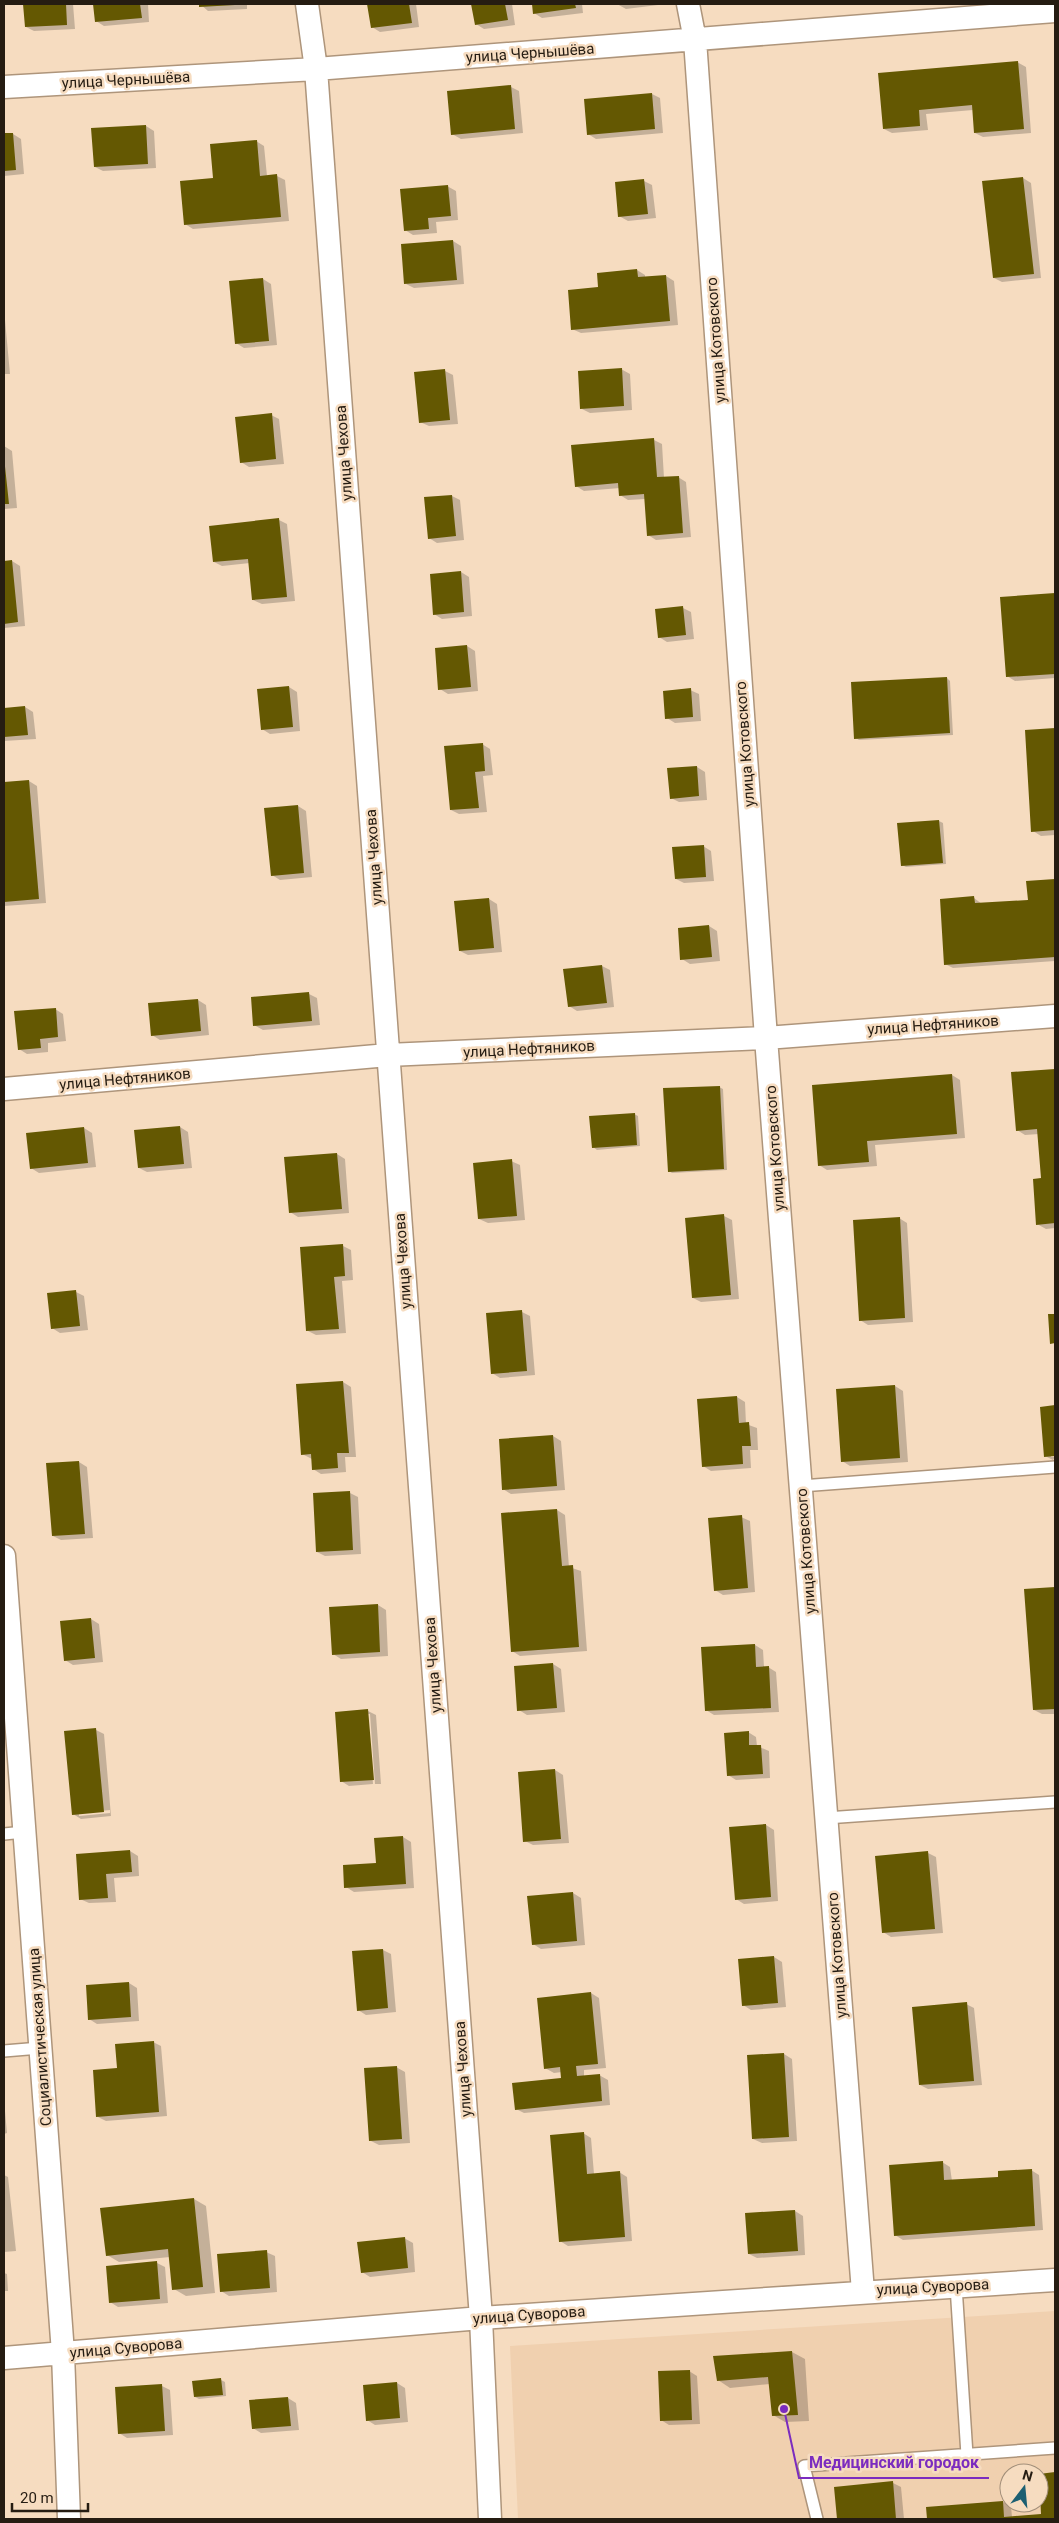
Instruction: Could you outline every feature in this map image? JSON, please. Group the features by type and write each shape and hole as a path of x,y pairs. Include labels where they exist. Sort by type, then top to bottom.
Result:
{"street":[{"name":"улица Чехова","path":"307,4 316,69 481,2318 490,2519"},
{"name":"улица Котовского","path":"688,4 695,40 766,1038 862,2292"},
{"name":"улица Чернышёва","path":"4,87 316,69 1055,11"},
{"name":"улица Нефтяников","path":"4,1089 388,1055 766,1038 1055,1016"},
{"name":"Социалистическая улица","path":"4,1556 14,1833 40,2048 63,2353 69,2519"},
{"name":"улица Суворова","path":"4,2358 481,2318 1055,2280"}],"lane":[{"path":"801,1486 1055,1467"},
{"path":"826,1818 1055,1802"},
{"path":"4,2051 40,2048"},
{"path":"956,2286 967,2456"},
{"path":"817,2519 804,2466 967,2456 1055,2448"}],"shaded area":[{"path":"1055,2311 1055,2519 518,2519 510,2346"}],"building":[{"path":"23,4 66,4 67,25 25,27"},
{"path":"93,4 140,4 142,18 95,22"},
{"path":"199,4 235,4 235,5 199,7"},
{"path":"367,4 409,4 412,23 371,28"},
{"path":"471,4 505,4 508,20 475,25"},
{"path":"532,4 575,4 576,8 533,14"},
{"path":"1018,61 1024,129 974,133 972,105 919,110 920,126 883,129 878,73"},
{"path":"511,85 515,129 451,135 447,91"},
{"path":"652,93 655,129 587,135 584,99"},
{"path":"146,125 148,164 94,167 91,128"},
{"path":"4,133 13,133 16,170 4,171"},
{"path":"257,140 260,176 277,174 281,217 184,225 180,181 213,178 210,144"},
{"path":"1023,177 1034,274 993,278 982,181"},
{"path":"644,179 648,214 618,217 615,182"},
{"path":"448,185 451,216 428,218 429,229 404,231 400,189"},
{"path":"453,240 457,280 404,284 401,244"},
{"path":"637,269 638,277 666,275 670,321 571,330 568,290 598,287 597,273"},
{"path":"263,278 269,341 235,344 229,281"},
{"path":"622,368 624,406 580,409 578,371"},
{"path":"445,369 450,420 419,423 414,372"},
{"path":"272,413 276,459 240,463 235,417"},
{"path":"654,438 657,477 679,476 683,533 647,536 644,494 619,496 618,483 575,487 571,445"},
{"path":"4,457 9,504 4,504"},
{"path":"452,495 456,536 428,539 424,497"},
{"path":"279,518 287,597 252,600 248,559 213,562 209,526"},
{"path":"12,560 18,622 4,624 4,561"},
{"path":"461,571 464,612 433,615 430,574"},
{"path":"1055,593 1055,674 1006,677 1000,597"},
{"path":"683,606 686,635 658,638 655,609"},
{"path":"467,645 471,687 438,690 435,648"},
{"path":"947,677 950,733 854,739 851,682"},
{"path":"289,686 293,727 261,730 257,689"},
{"path":"691,688 693,717 665,719 663,691"},
{"path":"25,706 28,735 4,737 4,708"},
{"path":"1055,728 1055,830 1031,832 1025,730"},
{"path":"483,743 485,771 475,772 479,808 450,810 444,746"},
{"path":"697,766 699,796 670,799 667,768"},
{"path":"29,780 39,899 4,902 4,782"},
{"path":"298,805 304,873 271,876 264,808"},
{"path":"939,820 943,863 901,866 897,823"},
{"path":"704,845 706,877 675,879 672,847"},
{"path":"1055,879 1055,957 944,965 940,899 974,896 975,903 1028,900 1026,881"},
{"path":"489,898 494,948 459,951 454,901"},
{"path":"709,925 712,957 680,960 678,928"},
{"path":"602,965 607,1003 568,1007 563,969"},
{"path":"309,992 312,1021 253,1026 251,997"},
{"path":"198,999 201,1031 151,1036 148,1003"},
{"path":"56,1008 58,1037 40,1039 41,1048 18,1050 14,1011"},
{"path":"1055,1069 1055,1223 1036,1225 1033,1179 1041,1178 1037,1129 1016,1131 1011,1072"},
{"path":"952,1074 957,1134 867,1141 869,1162 818,1166 812,1085"},
{"path":"720,1086 724,1169 668,1172 663,1088"},
{"path":"635,1113 637,1145 592,1148 589,1116"},
{"path":"180,1126 184,1164 138,1168 134,1130"},
{"path":"84,1127 88,1163 30,1169 26,1133"},
{"path":"337,1153 342,1209 289,1213 284,1157"},
{"path":"512,1159 517,1216 478,1219 473,1163"},
{"path":"724,1214 731,1295 692,1298 685,1218"},
{"path":"900,1217 905,1318 859,1321 853,1220"},
{"path":"343,1244 345,1276 334,1277 339,1329 306,1331 300,1247"},
{"path":"76,1290 80,1326 51,1329 47,1293"},
{"path":"522,1310 527,1371 491,1374 486,1313"},
{"path":"1048,1314 1055,1314 1055,1343 1050,1344"},
{"path":"343,1381 349,1453 337,1453 338,1468 312,1470 311,1454 301,1455 296,1384"},
{"path":"895,1385 900,1458 841,1462 836,1389"},
{"path":"737,1396 739,1423 749,1422 751,1446 742,1446 743,1464 702,1467 697,1399"},
{"path":"1055,1405 1055,1456 1044,1457 1040,1407"},
{"path":"553,1435 557,1486 502,1490 499,1439"},
{"path":"79,1461 85,1534 52,1536 46,1463"},
{"path":"350,1491 353,1550 316,1552 313,1493"},
{"path":"557,1509 562,1566 573,1565 579,1647 511,1652 501,1513"},
{"path":"742,1515 748,1588 714,1591 708,1518"},
{"path":"1055,1587 1055,1709 1033,1710 1024,1589"},
{"path":"378,1604 380,1652 332,1655 329,1607"},
{"path":"91,1618 95,1658 64,1661 60,1621"},
{"path":"755,1644 756,1667 769,1666 771,1708 705,1711 701,1647"},
{"path":"553,1663 557,1708 517,1711 514,1666"},
{"path":"368,1709 374,1780 340,1782 335,1712"},
{"path":"96,1728 104,1812 72,1815 64,1731"},
{"path":"749,1731 749,1745 761,1745 763,1774 727,1776 724,1733"},
{"path":"555,1769 561,1839 523,1842 518,1772"},
{"path":"766,1824 771,1897 735,1900 729,1827"},
{"path":"403,1836 406,1884 344,1888 343,1865 376,1863 374,1838"},
{"path":"130,1850 132,1872 106,1874 108,1898 79,1900 76,1854"},
{"path":"928,1851 935,1929 882,1933 875,1856"},
{"path":"573,1892 577,1941 532,1945 527,1896"},
{"path":"383,1949 388,2008 357,2011 352,1951"},
{"path":"774,1956 778,2003 742,2006 738,1959"},
{"path":"129,1982 131,2017 88,2020 86,1985"},
{"path":"591,1992 598,2064 576,2066 577,2076 600,2074 602,2101 515,2110 512,2083 561,2078 560,2067 544,2069 537,1998"},
{"path":"967,2002 974,2081 919,2085 912,2007"},
{"path":"154,2041 159,2112 96,2117 93,2070 117,2068 115,2044"},
{"path":"784,2053 789,2137 752,2139 747,2055"},
{"path":"397,2066 402,2139 369,2141 364,2068"},
{"path":"584,2132 587,2174 620,2171 625,2237 559,2242 550,2135"},
{"path":"943,2161 944,2180 998,2177 998,2171 1032,2169 1035,2226 894,2236 889,2165"},
{"path":"194,2198 203,2287 172,2290 168,2249 106,2256 100,2208"},
{"path":"795,2210 798,2251 748,2254 745,2213"},
{"path":"405,2237 408,2268 361,2273 357,2242"},
{"path":"267,2250 270,2288 220,2292 217,2254"},
{"path":"157,2261 160,2299 109,2303 106,2266"},
{"path":"792,2351 798,2415 772,2416 768,2377 717,2381 713,2356"},
{"path":"690,2370 692,2420 660,2421 658,2371"},
{"path":"221,2378 223,2395 194,2397 192,2381"},
{"path":"397,2382 400,2418 366,2421 363,2385"},
{"path":"162,2384 165,2431 118,2434 115,2387"},
{"path":"288,2397 291,2426 252,2429 249,2400"},
{"path":"1055,2472 1055,2519 927,2519 926,2507 999,2501 999,2513 1004,2513 1004,2517 1049,2513 1049,2473"},
{"path":"893,2481 896,2519 837,2519 834,2487"}],"place":[{"name":"Медицинский городок","path":"784,2409"}]}
